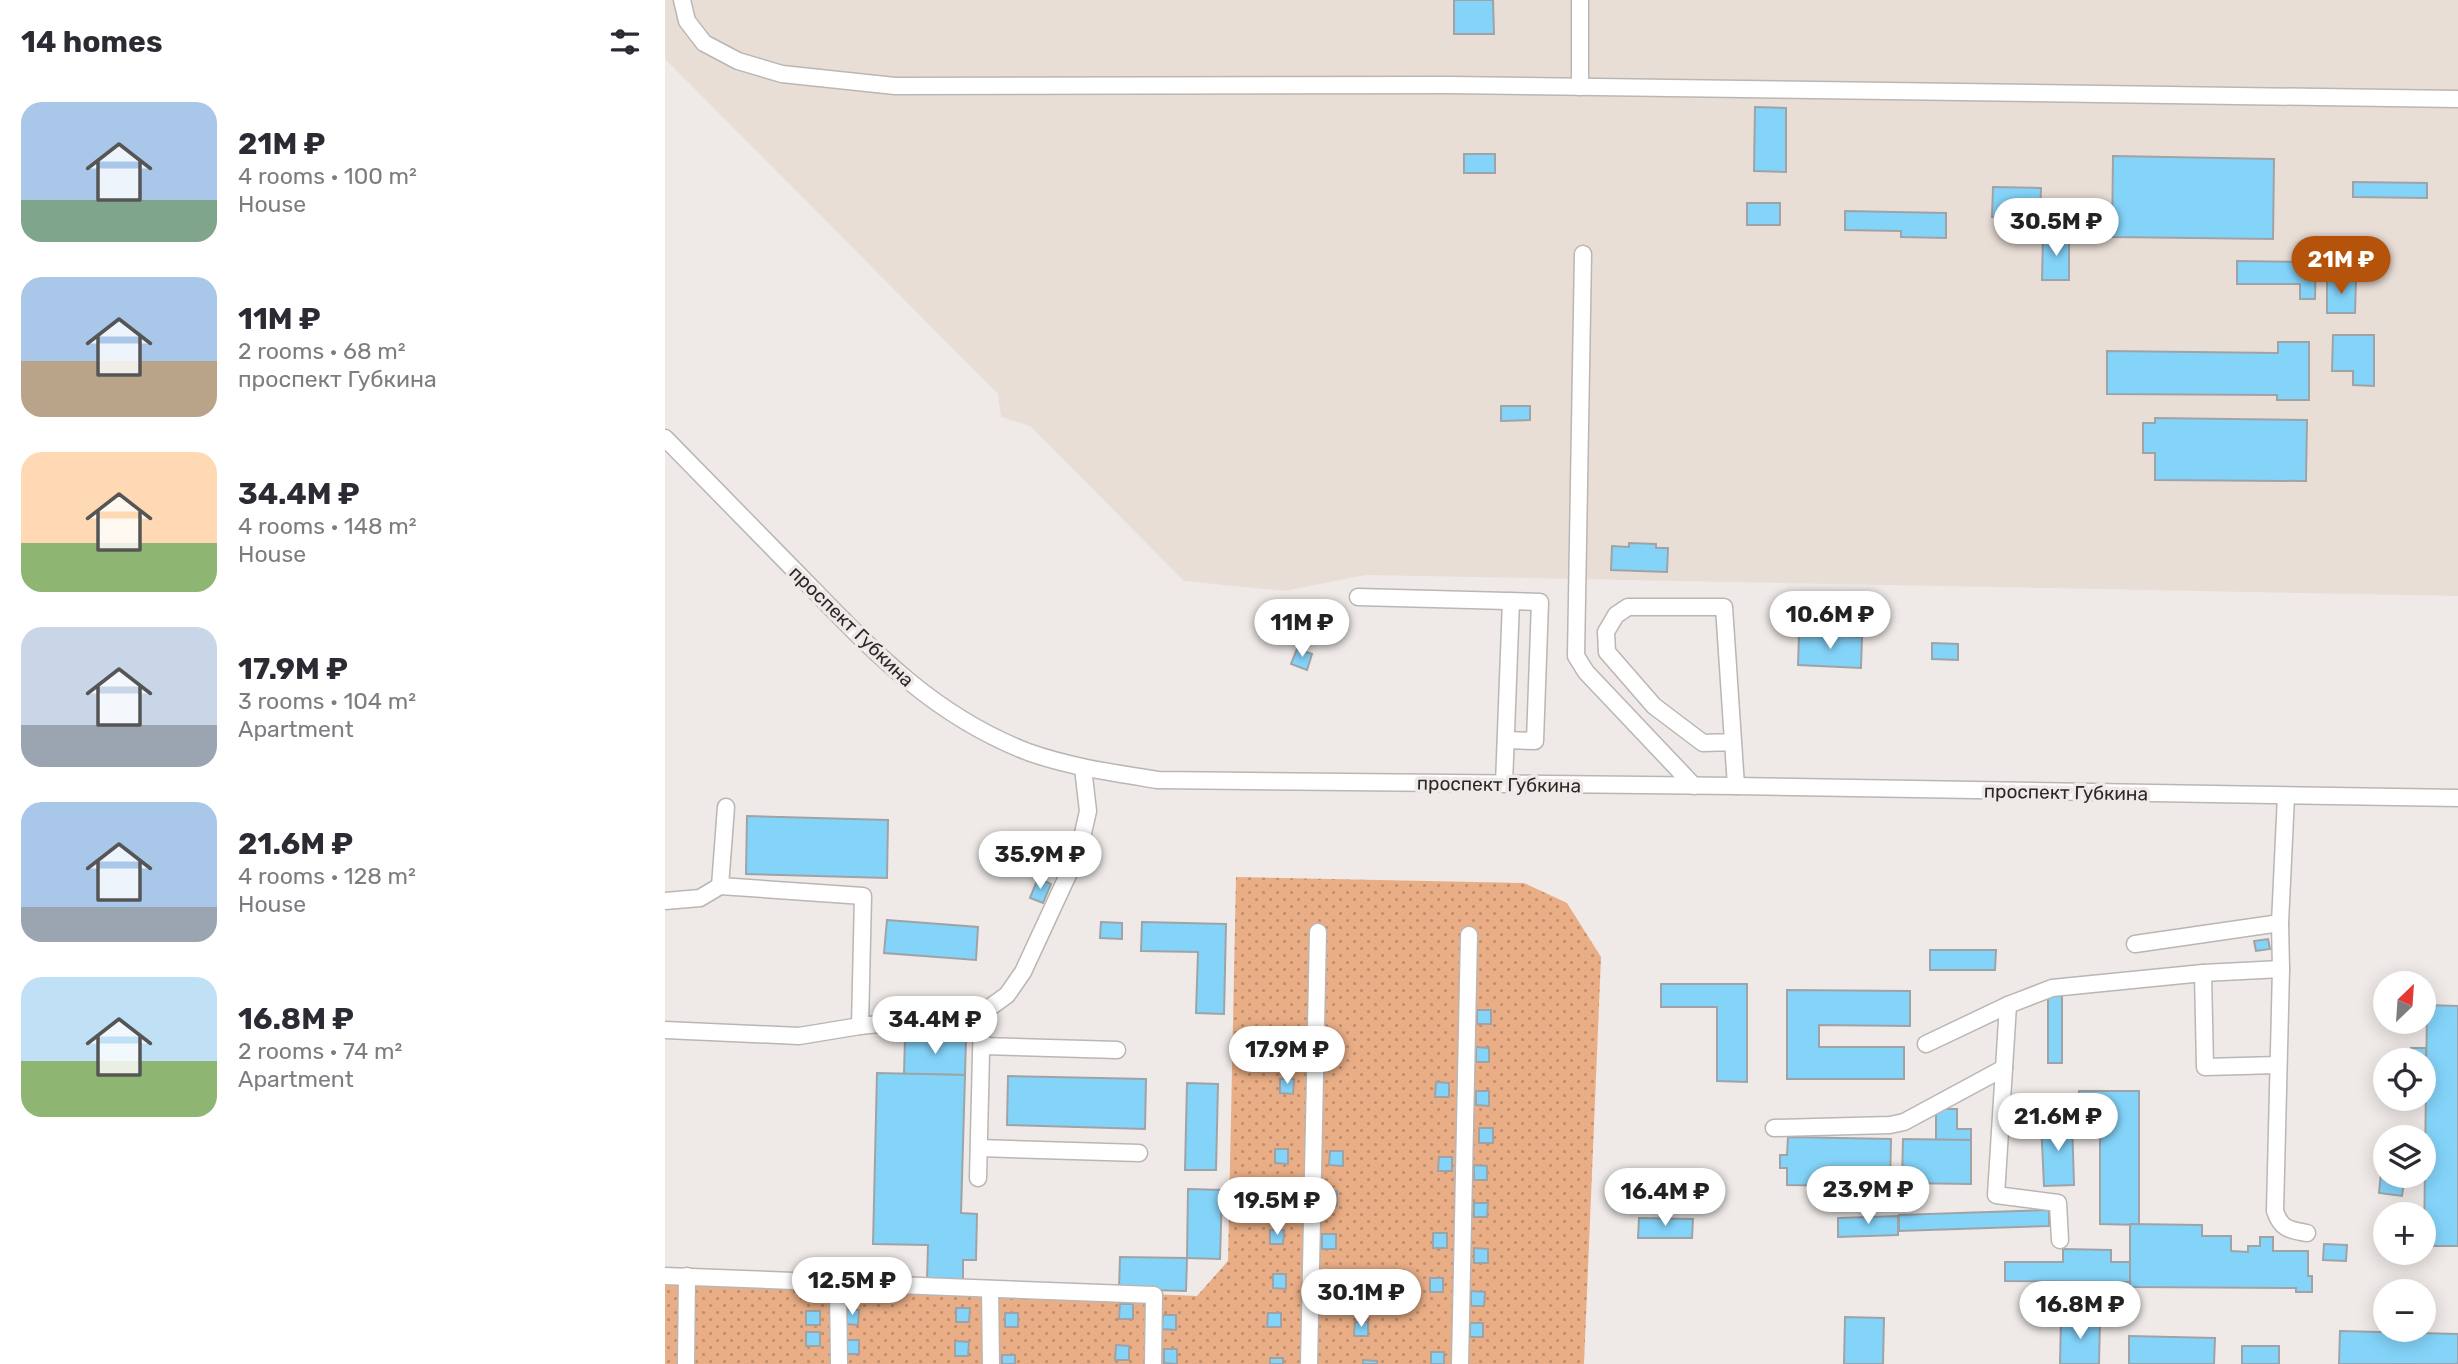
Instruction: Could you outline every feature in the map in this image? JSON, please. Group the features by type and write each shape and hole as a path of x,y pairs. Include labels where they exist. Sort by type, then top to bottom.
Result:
{"street":[{"path":"682,0 687,21 704,43 738,61 782,74 895,86 1448,85 2458,99"},
{"path":"1580,0 1580,87"},
{"path":"1583,254 1576,656 1586,672 1694,786"},
{"name":"проспект Губкина","path":"665,438 884,662 925,696 966,722 1027,751 1083,768 1158,780 2458,798"},
{"path":"1358,597 1539,602 1535,741 1506,740"},
{"path":"1504,784 1511,601"},
{"path":"1733,742 1703,743 1654,706 1607,652 1606,632 1616,615 1628,607 1724,607 1736,786"},
{"path":"665,1030 799,1036 860,1026 982,1013 1007,995 1023,972 1079,851 1088,811 1083,768"},
{"path":"2286,796 2280,923 2275,1211 2285,1229 2307,1233"},
{"path":"720,886 726,807"},
{"path":"665,901 700,898 720,886 863,895 860,1026"},
{"path":"2135,944 2280,923"},
{"path":"1309,1364 1318,932"},
{"path":"1459,1364 1469,934"},
{"path":"1926,1044 2008,1005 2052,988 2203,973 2281,969"},
{"path":"2203,973 2205,1067 2278,1065"},
{"path":"2008,1005 1996,1195 2058,1203 2060,1240"},
{"path":"978,1178 982,1013"},
{"path":"982,1046 1117,1050"},
{"path":"1774,1128 1890,1125 1904,1122 2004,1068"},
{"path":"979,1148 1139,1153"},
{"path":"665,1276 1154,1295 1153,1364"},
{"path":"686,1364 687,1276"},
{"path":"838,1284 839,1364"},
{"path":"991,1289 991,1364"}],"shaded area":[{"path":"665,0 2458,0 2458,596 1365,575 1285,591 1184,581 1030,426 1001,417 998,394 665,59"},
{"path":"1236,877 1524,883 1567,903 1601,957 1584,1364 665,1364 665,1271 1197,1296 1228,1261"}],"building":[{"path":"1454,0 1493,0 1494,34 1454,34"},
{"path":"1755,107 1786,108 1786,172 1754,171"},
{"path":"1464,154 1495,154 1495,173 1464,173"},
{"path":"2113,156 2274,159 2273,239 2112,237"},
{"path":"2353,182 2427,183 2427,198 2353,197"},
{"path":"1993,187 2041,188 2040,218 1992,217"},
{"path":"1747,203 1780,203 1780,225 1747,225"},
{"path":"1845,211 1946,213 1946,238 1901,237 1901,231 1845,230"},
{"path":"2043,236 2069,237 2069,280 2042,280"},
{"path":"2300,251 2316,251 2315,299 2300,299 2300,284 2237,284 2237,261 2300,262"},
{"path":"2327,278 2356,279 2355,313 2327,313"},
{"path":"2333,335 2374,335 2374,386 2353,385 2353,371 2332,371"},
{"path":"2278,342 2309,342 2309,400 2277,400 2277,395 2107,394 2107,351 2278,353"},
{"path":"1501,406 1530,406 1530,420 1501,421"},
{"path":"2155,418 2307,420 2306,481 2155,480 2155,453 2143,453 2143,423 2155,423"},
{"path":"1629,543 1656,544 1656,548 1668,548 1667,572 1611,570 1612,546 1629,547"},
{"path":"1799,634 1862,637 1861,668 1798,665"},
{"path":"1932,643 1958,644 1958,660 1932,659"},
{"path":"1297,649 1312,654 1307,670 1291,664"},
{"path":"747,816 888,820 887,878 746,874"},
{"path":"1038,878 1051,884 1043,903 1030,898"},
{"path":"887,920 978,927 976,960 884,953"},
{"path":"1101,922 1122,923 1122,939 1100,938"},
{"path":"1142,922 1226,924 1224,1014 1196,1013 1198,952 1141,951"},
{"path":"2268,939 2270,949 2256,951 2254,941"},
{"path":"1930,950 1996,950 1995,970 1930,970"},
{"path":"1661,984 1747,984 1747,1082 1717,1081 1717,1007 1661,1007"},
{"path":"1787,990 1910,991 1910,1026 1819,1025 1819,1047 1904,1047 1904,1079 1787,1079"},
{"path":"2048,996 2062,996 2062,1063 2048,1063"},
{"path":"2436,1005 2458,1006 2458,1246 2436,1246 2436,1202 2425,1202 2425,1188 2436,1188 2436,1125 2426,1125 2426,1111 2436,1111 2436,1048 2426,1048 2427,1034 2436,1034"},
{"path":"1477,1010 1491,1010 1491,1024 1477,1024"},
{"path":"1276,1035 1289,1036 1289,1050 1275,1050"},
{"path":"905,1037 966,1039 965,1075 904,1074"},
{"path":"1476,1047 1489,1048 1489,1062 1476,1062"},
{"path":"877,1073 965,1075 961,1213 977,1214 976,1260 963,1260 963,1282 927,1281 928,1245 873,1244"},
{"path":"1008,1076 1146,1079 1145,1129 1007,1125"},
{"path":"1280,1079 1294,1079 1293,1094 1280,1093"},
{"path":"1436,1082 1449,1083 1449,1097 1435,1097"},
{"path":"1187,1083 1218,1084 1216,1170 1185,1170"},
{"path":"1476,1091 1489,1091 1489,1106 1476,1105"},
{"path":"2079,1091 2139,1091 2139,1225 2100,1224 2100,1128 2080,1128"},
{"path":"1936,1109 1957,1109 1957,1129 1971,1129 1971,1140 1936,1140"},
{"path":"2072,1121 2074,1185 2044,1186 2041,1122"},
{"path":"1479,1128 1493,1128 1493,1143 1479,1143"},
{"path":"1788,1137 1891,1139 1890,1187 1787,1185 1787,1168 1780,1168 1780,1155 1787,1155"},
{"path":"1903,1139 1971,1140 1971,1184 1902,1183"},
{"path":"1275,1149 1288,1149 1288,1164 1275,1163"},
{"path":"1330,1151 1343,1151 1343,1166 1329,1165"},
{"path":"1439,1157 1452,1157 1452,1171 1438,1171"},
{"path":"1474,1165 1487,1166 1487,1180 1474,1180"},
{"path":"2380,1188 2403,1188 2402,1196 2379,1193"},
{"path":"1188,1189 1222,1190 1220,1259 1187,1258"},
{"path":"1323,1191 1337,1191 1337,1206 1323,1206"},
{"path":"1267,1193 1281,1193 1281,1207 1267,1207"},
{"path":"1474,1203 1488,1203 1487,1217 1474,1217"},
{"path":"2049,1210 2049,1226 1899,1231 1899,1215"},
{"path":"1898,1216 1898,1235 1838,1237 1838,1218"},
{"path":"1639,1218 1693,1219 1692,1238 1638,1238"},
{"path":"2130,1224 2202,1225 2202,1236 2231,1236 2231,1251 2248,1252 2248,1246 2260,1246 2260,1237 2273,1237 2273,1251 2308,1251 2308,1276 2312,1276 2312,1292 2296,1292 2296,1288 2130,1287"},
{"path":"1270,1230 1284,1230 1283,1244 1270,1244"},
{"path":"1433,1233 1447,1233 1447,1248 1433,1248"},
{"path":"1322,1234 1336,1234 1336,1249 1322,1249"},
{"path":"2324,1244 2347,1245 2346,1261 2323,1260"},
{"path":"1474,1248 1488,1249 1488,1263 1474,1263"},
{"path":"2063,1249 2111,1250 2111,1262 2130,1262 2130,1282 2005,1281 2005,1262 2063,1262"},
{"path":"1120,1257 1187,1258 1186,1291 1119,1289"},
{"path":"1273,1274 1286,1274 1286,1289 1273,1288"},
{"path":"1324,1275 1337,1275 1337,1290 1324,1290"},
{"path":"1430,1278 1443,1278 1443,1292 1430,1292"},
{"path":"1471,1291 1485,1292 1484,1306 1471,1306"},
{"path":"1120,1304 1133,1304 1133,1319 1119,1319"},
{"path":"956,1308 970,1308 969,1322 956,1322"},
{"path":"845,1310 859,1310 858,1325 845,1324"},
{"path":"806,1311 820,1311 820,1325 806,1325"},
{"path":"1005,1313 1018,1313 1018,1327 1005,1327"},
{"path":"1268,1313 1281,1313 1281,1327 1267,1327"},
{"path":"1163,1315 1176,1315 1176,1330 1162,1329"},
{"path":"1845,1317 1884,1318 1883,1364 1844,1364"},
{"path":"2061,1318 2100,1319 2099,1364 2060,1364"},
{"path":"1355,1322 1368,1322 1368,1336 1354,1336"},
{"path":"1470,1323 1483,1323 1483,1337 1470,1337"},
{"path":"2340,1331 2373,1332 2373,1342 2436,1342 2436,1333 2458,1334 2458,1364 2339,1364"},
{"path":"806,1332 820,1332 820,1346 806,1346"},
{"path":"2129,1336 2215,1338 2214,1364 2129,1364"},
{"path":"845,1340 859,1340 859,1354 845,1354"},
{"path":"955,1341 969,1342 968,1356 955,1356"},
{"path":"1116,1345 1129,1346 1129,1360 1115,1360"},
{"path":"2242,1346 2279,1346 2279,1364 2242,1364"},
{"path":"1164,1349 1177,1349 1177,1364 1164,1363"},
{"path":"1431,1352 1444,1352 1444,1364 1431,1364"},
{"path":"1002,1355 1015,1355 1015,1364 1002,1364"},
{"path":"1270,1358 1283,1358 1283,1364 1270,1364"},
{"path":"1363,1360 1377,1361 1377,1364 1363,1364"}]}
